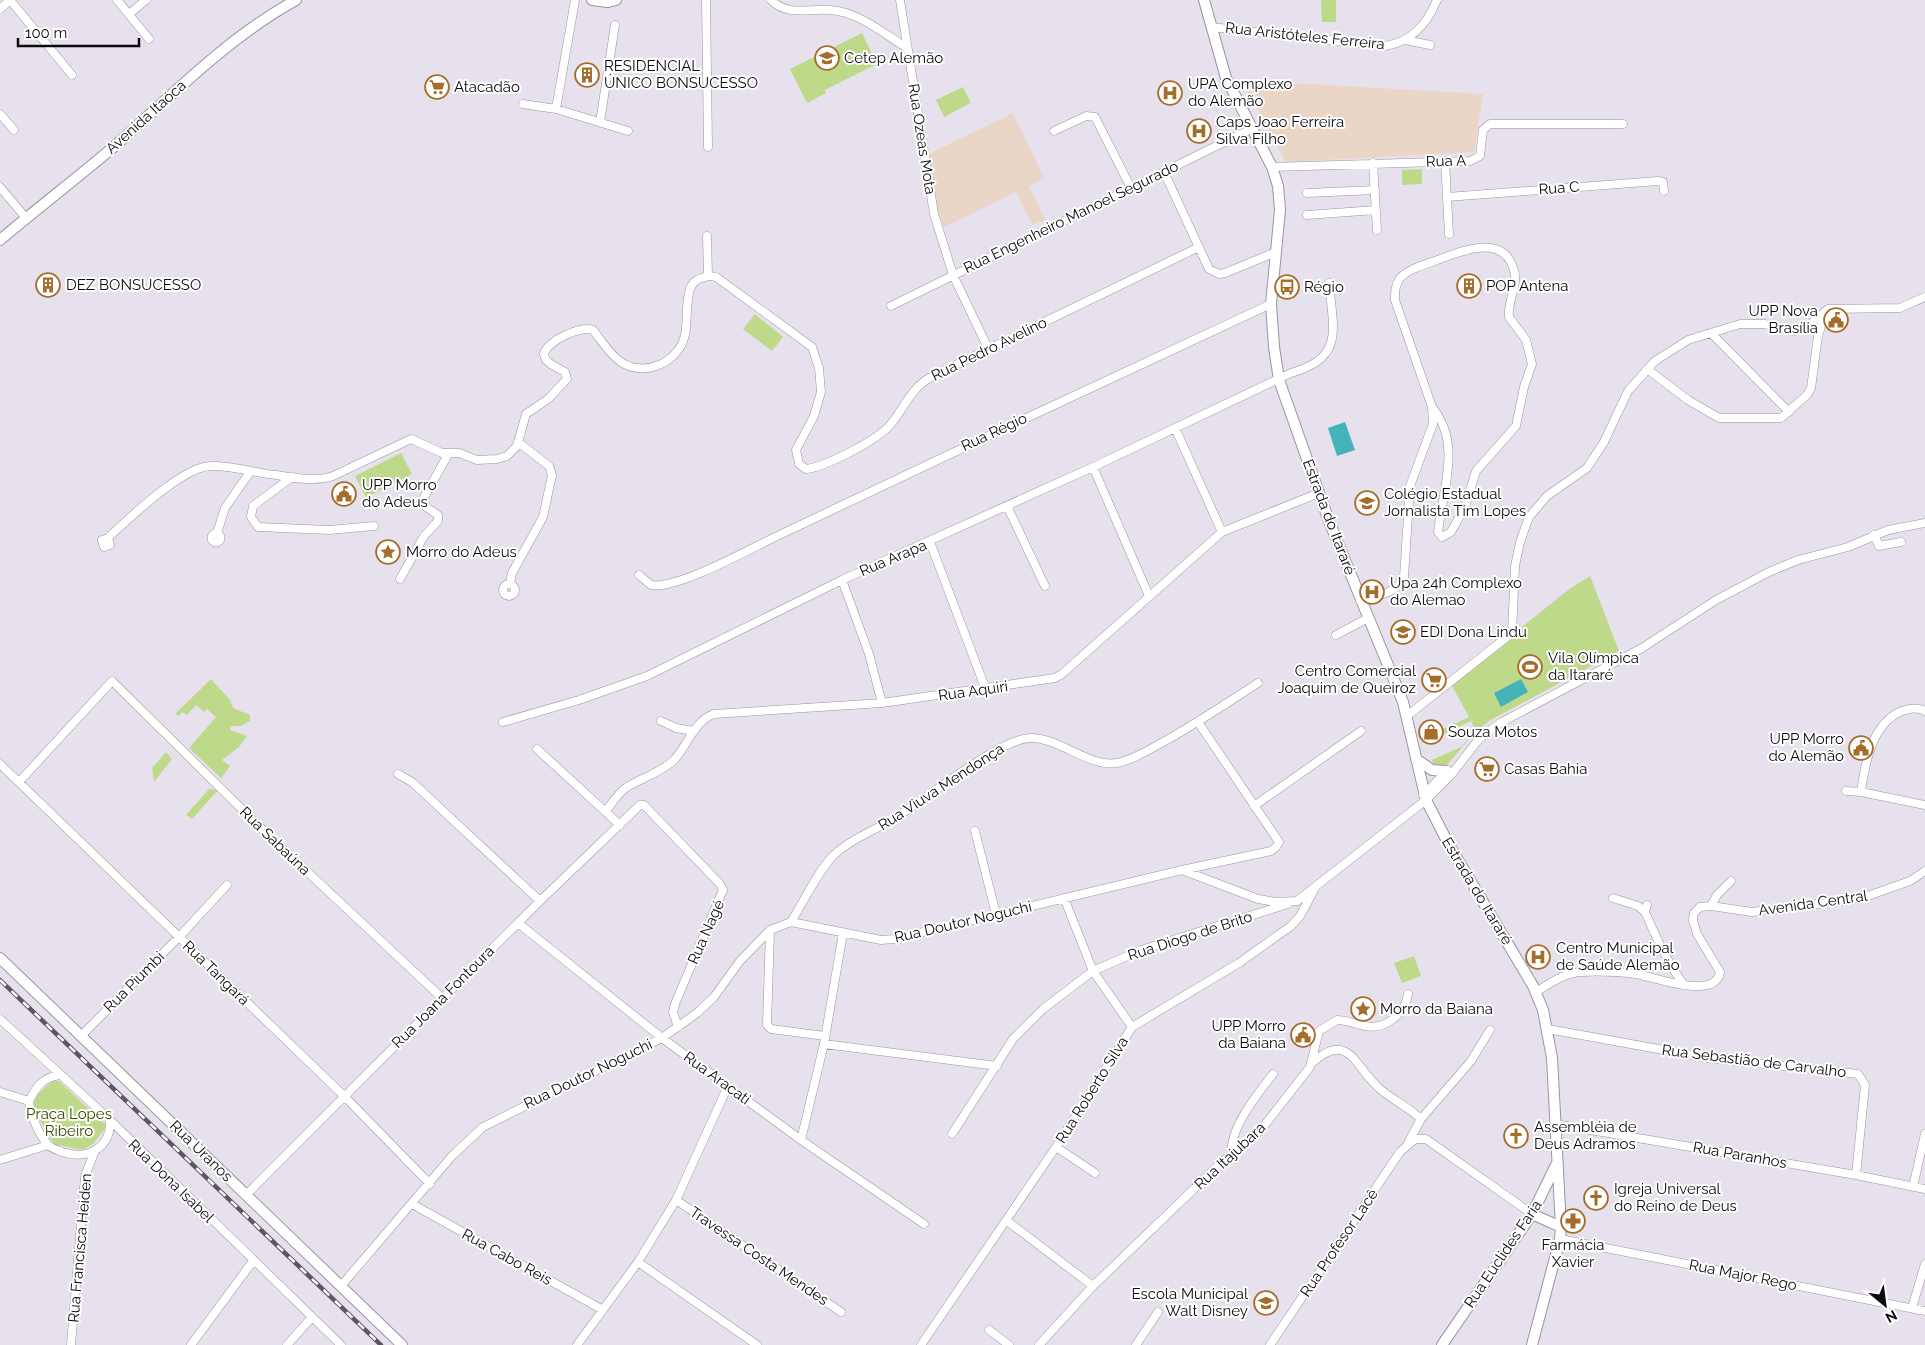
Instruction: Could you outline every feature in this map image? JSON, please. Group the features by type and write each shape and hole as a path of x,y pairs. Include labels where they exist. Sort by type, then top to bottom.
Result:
{"main road":[{"name":"Avenida Itaóca","path":"0,240 97,161 192,74 277,10 296,0"},
{"path":"592,0 608,2 616,0"},
{"name":"Estrada do Itararé","path":"1204,0 1226,78 1272,167 1278,186 1280,210 1271,304 1274,347 1279,380 1360,601 1388,663 1407,716 1425,797 1448,843 1536,992 1548,1029 1552,1058 1561,1227 1560,1239 1532,1345"},
{"path":"1416,758 1432,770 1446,771"},
{"name":"Rua Uranos","path":"0,958 402,1345"},
{"name":"Rua Euclides Faria","path":"1442,1345 1532,1214 1558,1159"},
{"path":"1532,1214 1561,1227"}],"street":[{"path":"0,9 10,0 72,75"},
{"path":"117,0 149,39"},
{"path":"129,14 146,0"},
{"path":"556,109 574,0"},
{"path":"706,0 708,147"},
{"path":"771,0 779,7 788,11 831,10 854,15 907,48"},
{"name":"Rua Ozeas Mota","path":"900,0 934,214 953,275 988,348"},
{"name":"Rua Aristóteles Ferreira","path":"1211,27 1378,46 1396,44 1405,40 1425,23 1438,0"},
{"path":"600,122 615,25"},
{"path":"1405,40 1430,45"},
{"path":"523,104 556,109 628,131"},
{"path":"0,114 14,130"},
{"path":"1054,131 1086,116 1095,117 1131,188"},
{"name":"Rua A","path":"1272,167 1470,161 1480,156 1483,130 1490,124 1623,124"},
{"name":"Rua Engenheiro Manoel Segurado","path":"891,306 1251,129"},
{"path":"1445,161 1449,234"},
{"path":"1373,163 1377,230"},
{"path":"1164,172 1209,269 1219,274 1276,252"},
{"name":"Rua C","path":"1447,197 1658,181 1663,182 1664,190"},
{"path":"0,187 26,218"},
{"path":"1307,193 1374,190"},
{"path":"1307,215 1376,210"},
{"path":"108,538 135,511 158,494 201,468 212,466 292,478 328,478 411,439 442,453 459,454 477,460 497,458 512,452 518,442 526,414 532,408 548,399 566,379 565,372 546,360 544,354 549,345 578,329 588,328 593,330 612,354 629,366 647,369 663,364 676,354 683,342 690,288 698,279 708,276 707,236"},
{"name":"Rua Pedro Avelino","path":"708,276 716,277 812,347 819,368 821,392 814,416 796,450 799,464 806,468 817,467 872,440 892,423 919,384 988,348 1199,247"},
{"path":"1360,601 1396,589 1400,586 1404,577 1410,486 1434,424 1432,406 1395,300 1397,283 1407,272 1458,252 1480,247 1499,251 1510,261 1515,272 1509,317 1526,340 1531,369 1524,386 1513,430 1476,471 1465,507 1451,532 1442,537 1438,532 1449,449 1444,425 1432,406"},
{"name":"Rua Arapa","path":"503,722 579,700 647,676 842,580 930,542 1318,362 1331,346 1334,333 1329,284"},
{"path":"1407,716 1512,632 1515,566 1520,542 1530,517 1540,502 1581,474 1592,461 1628,391 1647,369 1665,354 1688,340 1711,332 1751,323 1776,325 1794,331 1808,326 1826,310 1838,307 1900,308 1925,297"},
{"name":"Rua Régio","path":"639,575 651,585 666,585 719,564 993,433 1271,304"},
{"path":"1647,369 1688,400 1719,418 1781,418 1807,395 1810,388 1818,336 1826,310"},
{"path":"1711,332 1789,412"},
{"path":"1175,428 1222,532"},
{"path":"510,584 512,573 543,517 552,474 549,466 518,442"},
{"path":"400,579 424,536 439,519 436,513 426,507 423,499 449,453"},
{"path":"1093,467 1149,596"},
{"path":"217,533 225,508 250,472"},
{"path":"292,478 253,506 250,513 253,523 258,526 323,530 374,526"},
{"name":"Rua Aquiri","path":"606,811 626,788 658,772 672,761 686,746 694,731 706,716 722,712 882,704 1047,681 1062,674 1222,532 1319,493"},
{"path":"1008,506 1045,586"},
{"path":"1425,797 1457,766 1478,739 1500,723 1642,648 1737,588 1798,560 1848,547 1897,528 1925,522"},
{"path":"1874,536 1880,546 1901,542"},
{"path":"930,542 986,690"},
{"path":"842,580 869,654 882,704"},
{"path":"1336,635 1368,618"},
{"name":"Rua Sabaúna","path":"19,782 112,681 266,833 442,998"},
{"name":"Rua Viuva Mendonça","path":"791,922 829,861 839,851 905,812 961,772 1005,745 1019,739 1040,738 1099,762 1117,763 1151,748 1198,722 1258,683"},
{"path":"1862,792 1866,763 1882,726 1889,718 1907,709 1913,708 1925,711"},
{"path":"661,722 676,728 694,731"},
{"path":"1198,722 1254,806 1362,731"},
{"path":"537,749 620,825"},
{"name":"Rua Tangará","path":"0,764 344,1096 430,1184"},
{"path":"1182,870 1258,899 1276,902 1297,901 1415,808 1446,771 1457,766"},
{"path":"398,774 405,776 412,782 540,900"},
{"path":"1846,791 1862,792 1925,805"},
{"name":"Rua Joana Fontoura","path":"246,1195 540,900 640,805 644,805"},
{"name":"Rua Nagé","path":"644,805 720,884 723,890 675,1004 673,1012 678,1027"},
{"name":"Rua Doutor Noguchi","path":"341,1286 452,1156 483,1126 662,1038 714,997 740,961 770,930 791,922 887,940 1270,851 1279,842 1254,806"},
{"path":"974,831 996,914"},
{"name":"Avenida Central","path":"1711,906 1752,912 1859,899 1910,881 1925,871"},
{"path":"1536,992 1559,978 1581,972 1637,974 1684,985 1712,984 1718,979 1720,974 1719,968 1701,943 1694,926 1695,911 1700,907 1711,906 1717,895 1731,881"},
{"name":"Rua Piumbi","path":"81,1036 179,937 227,885"},
{"name":"Rua Roberto Silva","path":"921,1345 1007,1221 1132,1027 1239,963 1291,926 1300,916 1314,889"},
{"path":"1064,898 1093,971 1132,1027"},
{"path":"1612,898 1646,908 1665,957 1684,985"},
{"name":"Rua Diogo de Brito","path":"952,1134 998,1066 1008,1045 1060,995 1093,971 1141,950 1297,901"},
{"name":"Rua Aracati","path":"518,923 662,1038 801,1140 924,1224"},
{"path":"770,930 767,1025 771,1029 825,1040 998,1066"},
{"path":"801,1140 825,1040 843,933"},
{"name":"Rua Itajubara","path":"1039,1345 1092,1286 1232,1153 1260,1131 1312,1063 1317,1036 1324,1027 1337,1020 1371,1027 1383,1024 1401,1012 1408,994"},
{"name":"Rua Dona Isabel","path":"0,1019 110,1120 341,1345"},
{"name":"Rua Sebastião de Carvalho","path":"1548,1029 1708,1058 1858,1074 1865,1085 1856,1175"},
{"name":"Rua Profesor Lacê","path":"1270,1345 1408,1143 1421,1119 1476,1052 1490,1030"},
{"path":"1468,1048 1476,1052"},
{"path":"1312,1063 1321,1055 1332,1050 1347,1052 1378,1088 1421,1119"},
{"path":"1232,1153 1233,1136 1255,1099 1273,1074"},
{"path":"60,1076 44,1079 38,1084 29,1101 32,1114 48,1145 67,1154 78,1155 94,1153 106,1141 116,1136 126,1137"},
{"path":"578,1345 638,1262 676,1200 728,1086"},
{"path":"0,1092 29,1101"},
{"path":"106,1141 110,1120"},
{"name":"Rua Paranhos","path":"1555,1124 1856,1175 1925,1190"},
{"path":"1913,1187 1925,1134"},
{"path":"1408,1143 1415,1139 1426,1139 1532,1214"},
{"path":"0,1160 48,1145"},
{"path":"1056,1147 1095,1173"},
{"name":"Rua Francisca Heiden","path":"71,1345 85,1176 94,1153"},
{"name":"Travessa Costa Mendes","path":"676,1200 841,1312"},
{"name":"Rua Cabo Reis","path":"412,1204 603,1310"},
{"path":"1007,1221 1092,1286"},
{"name":"Rua Major Rego","path":"1560,1239 1925,1311"},
{"path":"191,1345 253,1261"},
{"path":"638,1262 752,1344"},
{"path":"1912,1308 1925,1264"},
{"path":"1136,1345 1158,1312"},
{"path":"287,1345 312,1317"},
{"path":"989,1330 1009,1345"}],"shaded area":[{"path":"1242,80 1483,94 1474,152 1286,162"},
{"path":"1013,113 1044,178 1029,186 1045,220 1032,225 1016,192 944,227 938,212 929,154"}],"green space":[{"path":"1321,0 1336,0 1336,22 1322,22"},
{"path":"862,33 877,64 825,90 826,93 807,103 790,69"},
{"path":"963,87 971,103 944,117 936,100"},
{"path":"1422,169 1422,184 1402,185 1402,170"},
{"path":"755,314 783,337 772,351 743,329"},
{"path":"401,453 412,474 366,498 355,476"},
{"name":"Vila Olímpica da Itararé","path":"1590,576 1619,651 1489,721 1476,731 1471,721 1427,742 1426,737 1469,717 1451,684 1568,590"},
{"path":"211,679 230,700 233,708 250,715 250,721 241,726 231,726 230,730 247,736 239,747 222,760 230,766 221,778 189,748 216,717 207,709 204,712 196,705 187,715 182,712 179,716 175,714"},
{"path":"1476,731 1446,766 1434,765 1432,760 1461,747"},
{"path":"166,752 172,759 154,782 152,768"},
{"path":"209,789 218,790 192,819 186,815"},
{"path":"1414,956 1421,976 1402,983 1394,963"},
{"name":"Praça Lopes Ribeiro","path":"52,1081 59,1081 107,1126 93,1144 82,1150 54,1144 32,1107 38,1094"}],"water":[{"path":"1345,422 1355,450 1337,456 1328,428"},
{"path":"1521,679 1528,692 1501,707 1494,693"}],"railway":[{"path":"0,980 381,1345"}],"place":[{"name":"Cetep Alemão","path":"827,58"},
{"name":"RESIDENCIAL ÚNICO BONSUCESSO","path":"587,75"},
{"name":"Atacadão","path":"437,87"},
{"name":"UPA Complexo do Alemão","path":"1170,93"},
{"name":"Caps Joao Ferreira Silva Filho","path":"1199,131"},
{"name":"DEZ BONSUCESSO","path":"48,285"},
{"name":"POP Antena","path":"1469,286"},
{"name":"Régio","path":"1287,287"},
{"name":"UPP Nova Brasília","path":"1836,320"},
{"name":"UPP Morro do Adeus","path":"344,494"},
{"name":"Colégio Estadual Jornalista Tim Lopes","path":"1367,503"},
{"name":"Morro do Adeus","path":"388,552"},
{"name":"Upa 24h Complexo do Alemao","path":"1372,592"},
{"name":"EDI Dona Lindu","path":"1403,632"},
{"name":"Vila Olímpica da Itararé","path":"1530,667"},
{"name":"Centro Comercial Joaquim de Queiroz","path":"1434,680"},
{"name":"Souza Motos","path":"1431,732"},
{"name":"UPP Morro do Alemão","path":"1861,748"},
{"name":"Casas Bahia","path":"1487,769"},
{"name":"Centro Municipal de Saúde Alemão","path":"1538,957"},
{"name":"Morro da Baiana","path":"1363,1009"},
{"name":"UPP Morro da Baiana","path":"1303,1035"},
{"name":"Assembléia de Deus Adramos","path":"1516,1136"},
{"name":"Igreja Universal do Reino de Deus","path":"1596,1198"},
{"name":"Farmácia Xavier","path":"1573,1221"},
{"name":"Escola Municipal Walt Disney","path":"1266,1303"}]}
